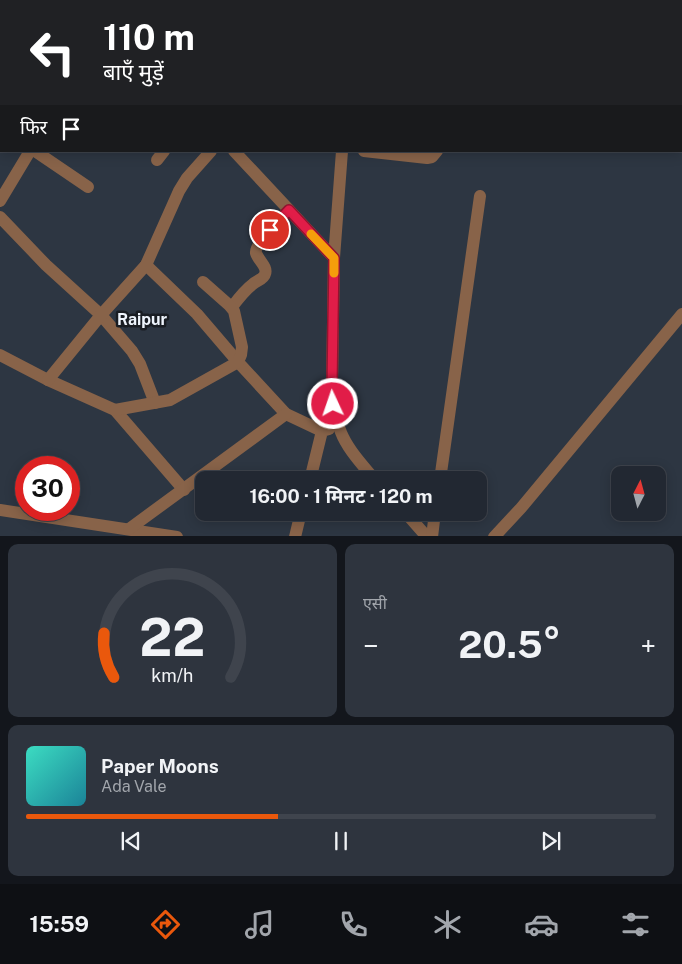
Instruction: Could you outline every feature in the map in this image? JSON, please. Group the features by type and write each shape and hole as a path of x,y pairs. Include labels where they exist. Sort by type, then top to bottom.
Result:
{"street":[{"path":"0,200 29,152"},
{"path":"36,152 88,187"},
{"path":"48,380 101,315 146,265 179,191 187,178 210,152"},
{"path":"235,152 334,258"},
{"path":"342,152 334,258 333,404 343,438 351,452 367,471"},
{"path":"373,152 427,158 432,157 435,152"},
{"path":"441,471 480,196"},
{"path":"232,307 247,288 265,276 264,266 256,254 256,250 260,241 289,210"},
{"path":"0,217 46,265 101,315 136,356 156,402"},
{"path":"146,265 197,314 286,414 322,430 338,426"},
{"path":"115,410 170,400 238,362 242,347 232,307 203,282"},
{"path":"494,536 521,508 682,314"},
{"path":"0,354 48,380 115,410 184,490"},
{"path":"129,529 286,414"},
{"path":"312,471 322,430"},
{"path":"0,510 176,536"},
{"path":"295,536 299,521"},
{"path":"414,521 428,536"},
{"path":"432,536 434,521"}],"slow traffic":[{"path":"311,234 334,258 334,273"}],"district":[{"name":"Raipur","path":"142,319"}],"route":[{"path":"270,230 289,210 334,258 333,404"}]}
